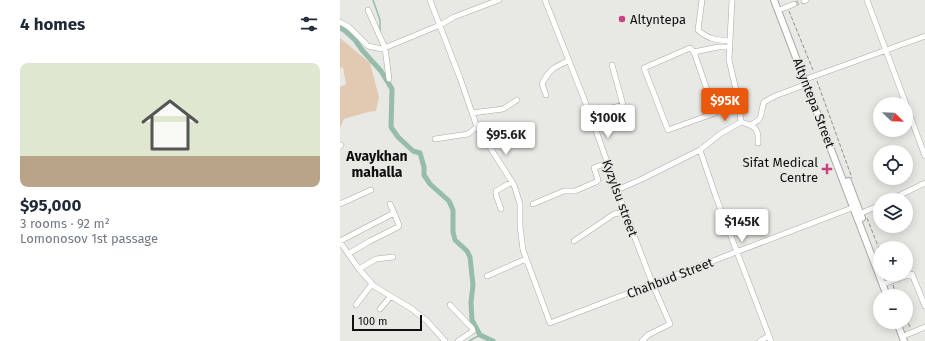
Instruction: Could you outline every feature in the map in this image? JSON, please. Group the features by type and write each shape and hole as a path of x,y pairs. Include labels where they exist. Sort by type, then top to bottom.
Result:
{"main road":[{"name":"Altyntepa Street","path":"774,0 873,248"},
{"name":"Altyntepa Street","path":"778,0 784,8 807,80"},
{"name":"Altyntepa Street","path":"860,214 885,289"},
{"path":"886,283 888,289"},
{"path":"900,329 908,341"}],"street":[{"path":"430,0 462,83 477,127 512,182 520,204 520,226 523,250 526,259 487,276"},
{"path":"340,22 349,27 368,46 384,48 440,25 454,17 499,0"},
{"name":"Kyzylsu street","path":"545,0 590,114 653,285 670,324 642,341"},
{"path":"702,0 698,30 704,35 715,40 729,41"},
{"path":"732,0 729,60 738,98 741,122"},
{"path":"867,0 903,97"},
{"path":"784,8 794,4"},
{"path":"368,10 384,48 390,79"},
{"path":"750,125 762,117 764,102 815,75 925,36"},
{"path":"694,52 718,47 729,47"},
{"path":"690,48 694,52 715,113 668,130 644,68 690,48"},
{"path":"546,95 542,84 547,74 554,67 568,61"},
{"path":"590,114 623,105 612,65"},
{"path":"472,113 503,109 517,100"},
{"path":"617,190 700,150 720,134 741,122 756,128 758,142"},
{"path":"913,123 925,156"},
{"path":"435,139 468,134 477,127"},
{"path":"700,150 736,252 770,339 760,341"},
{"path":"532,204 564,191 575,191 596,182 598,178 594,168 607,163"},
{"path":"501,209 496,191 512,182"},
{"path":"904,193 925,183"},
{"path":"340,204 371,190"},
{"path":"348,254 398,227 399,225 390,204"},
{"name":"Chahbud Street","path":"526,259 550,323 856,207"},
{"path":"860,214 873,208"},
{"path":"574,241 614,214 625,212"},
{"path":"394,214 340,242 359,269 372,284 412,309 427,321 445,341"},
{"path":"359,269 376,259 393,257"},
{"path":"886,283 912,274 925,306"},
{"path":"356,305 372,284"},
{"path":"380,309 390,296"},
{"path":"450,305 472,328 473,331 458,341"},
{"path":"905,338 925,327"}],"path":[{"path":"784,8 815,75 854,183"},
{"path":"860,214 875,241"}],"shaded area":[{"path":"340,38 370,63 379,97 376,111 344,119 340,128 340,87 346,84 343,67 340,68"}],"waterway":[{"path":"373,0 380,20 380,32"},
{"path":"340,28 355,40 381,71 392,89 391,127 398,137 413,151 420,153 424,167 424,175 430,184 449,201 453,210 453,232 455,240 467,251 470,257 473,285 471,302 472,320 480,335 493,341"},
{"path":"469,341 480,335"}],"tunnel":[{"path":"794,4 804,1"}],"place":[{"name":"Altyntepa","path":"622,19"},
{"name":"Sifat Medical Centre","path":"827,169"}],"district":[{"name":"Avaykhan mahalla","path":"377,164"}]}
